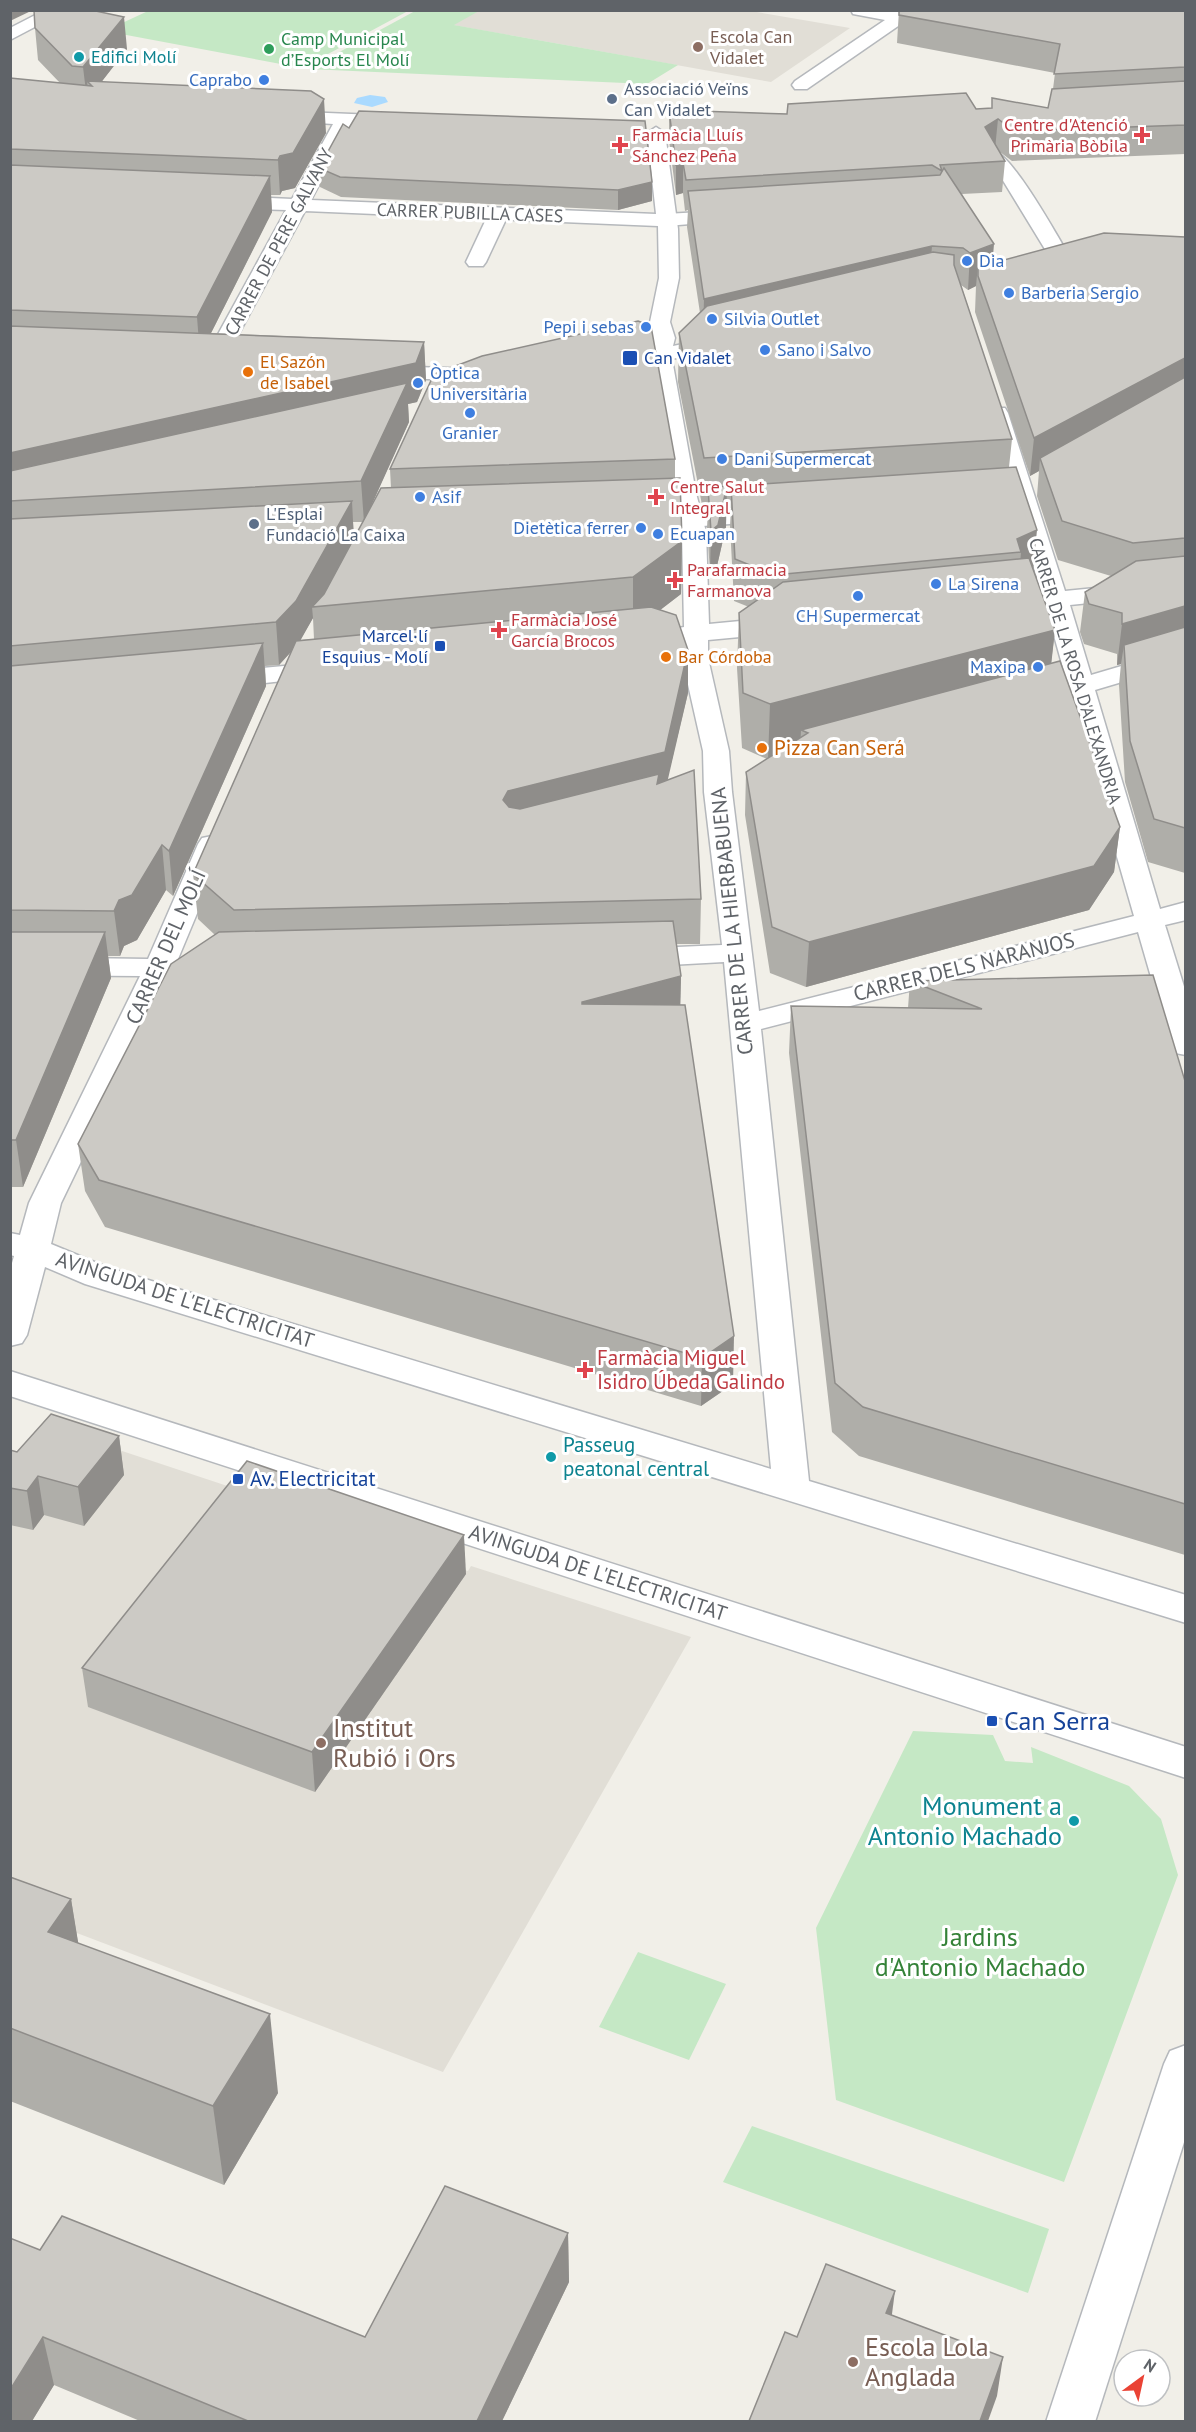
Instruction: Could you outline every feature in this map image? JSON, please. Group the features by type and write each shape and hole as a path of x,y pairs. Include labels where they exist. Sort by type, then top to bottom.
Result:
{"street":[{"path":"10,35 59,10"},
{"path":"859,10 900,17 964,15"},
{"path":"801,86 900,17"},
{"path":"262,115 417,122"},
{"name":"CARRER DE PERE GALVANY","path":"212,364 345,119"},
{"name":"CARRER DE LA HIERBABUENA","path":"677,132 650,133 666,220 669,278 660,322 664,338 661,357 680,520 694,532 697,634 695,658 716,751 730,785 743,1024 791,1488"},
{"path":"994,157 1006,171 1014,200 1070,261 1022,280"},
{"name":"CARRER PUBILLA CASES","path":"206,201 498,215 666,220 753,215"},
{"path":"476,262 498,215"},
{"path":"590,370 661,357 742,337"},
{"path":"177,363 236,365"},
{"path":"366,371 488,388"},
{"name":"CARRER DE LA ROSA D'ALEXANDRIA","path":"989,389 1056,599 1185,1046"},
{"path":"680,520 794,513"},
{"path":"1014,603 1185,586"},
{"path":"652,637 808,623"},
{"path":"275,701 288,673 312,647"},
{"path":"1042,698 1185,655"},
{"path":"191,683 353,668"},
{"name":"CARRER DEL MOLÍ","path":"10,1335 22,1247 160,966 223,818"},
{"name":"CARRER DELS NARANJOS","path":"743,1024 1185,911"},
{"path":"607,959 738,953"},
{"path":"10,966 207,968"},
{"name":"AVINGUDA DE L'ELECTRICITAT","path":"22,1247 97,1276 1185,1609"},
{"name":"AVINGUDA DE L'ELECTRICITAT","path":"10,1383 1185,1763"},
{"path":"1070,2421 1185,2064"}],"shaded area":[{"name":"Escola Can Vidalet","path":"479,10 745,10 850,28 771,82 453,25"},
{"name":"Institut Rubió i Ors","path":"86,1439 453,1561 450,1566 468,1571 471,1566 691,1637 443,2072 11,1908 11,1488"}],"green space":[{"name":"Camp Municipal d’Esports El Molí","path":"148,11 408,11 302,68 105,31"},
{"path":"415,11 479,11 454,25 678,65 647,84 308,69"},
{"name":"Jardins d'Antonio Machado","path":"913,1731 993,1735 1005,1761 1033,1763 1031,1747 1129,1786 1161,1819 1178,1875 1064,2182 836,2100 816,1928"},
{"path":"638,1952 726,1984 689,2060 599,2027"},
{"path":"752,2126 1049,2229 1028,2293 723,2182"}],"water":[{"path":"370,95 385,97 388,102 372,107 354,103 357,98"}],"building":[{"path":"34,10 91,10 124,17 83,67 72,66 35,28"},
{"path":"899,10 1185,10 1185,67 1054,74 1060,44 899,15"},
{"path":"10,78 92,86 87,81 311,91 324,99 293,153 280,156 278,160 10,149"},
{"path":"1185,81 1185,125 1014,131 998,119 985,127 1005,161 940,165 942,171 932,165 686,180 683,163 676,165 669,110 787,114 788,104 966,93 976,109 992,108 992,98 1048,108 1052,89"},
{"path":"359,111 645,121 652,182 618,190 340,177 319,168 343,124 349,128"},
{"path":"10,165 270,176 197,317 10,310"},
{"path":"944,168 994,244 970,253 963,248 932,246 704,299 688,191 940,175"},
{"path":"1104,233 1185,237 1185,358 1034,438 978,276 978,264 989,264"},
{"path":"933,252 954,255 954,265 1012,439 704,458 679,333 707,306"},
{"path":"638,321 651,326 675,459 390,469 434,374 482,356"},
{"path":"10,326 424,342 416,363 10,453"},
{"path":"1185,377 1185,538 1133,543 1062,521 1040,458"},
{"path":"407,383 361,481 10,501 10,471"},
{"path":"1016,467 1037,530 1017,539 1021,552 774,575 735,559 731,486"},
{"path":"680,478 682,541 633,577 312,607 324,594 381,488"},
{"path":"727,486 718,525 711,531 708,488"},
{"path":"352,501 296,601 276,622 10,646 10,519"},
{"path":"1185,556 1185,606 1122,624 1122,613 1089,604 1085,592 1136,561"},
{"path":"1029,558 1055,630 770,704 743,693 739,613 783,582"},
{"path":"651,607 676,615 688,650 665,752 508,791 503,800 509,807 520,809 659,774 657,784 694,770 701,899 234,910 193,874 296,641"},
{"path":"1185,627 1185,828 1154,819 1130,741 1124,645"},
{"path":"263,643 169,851 162,845 132,895 119,900 114,911 10,910 10,666"},
{"path":"1060,661 1120,827 1094,866 809,942 772,927 746,772 808,733 801,730"},
{"path":"673,921 681,976 582,1002 582,1004 685,1005 734,1336 702,1358 99,1180 78,1144 171,964 219,932"},
{"path":"10,932 105,932 16,1140 10,1140"},
{"path":"1153,975 1185,1081 1185,1504 863,1407 835,1383 791,1006 982,1009 910,981"},
{"path":"51,1414 119,1436 78,1487 38,1476 27,1491 10,1488 10,1450 17,1452"},
{"path":"247,1461 464,1535 312,1752 82,1668"},
{"path":"10,1877 71,1899 48,1932 270,2014 213,2106 10,2028"},
{"path":"445,2186 568,2233 477,2421 248,2421 43,2337 10,2390 10,2238 40,2250 62,2216 365,2337"},
{"name":"Escola Lola Anglada","path":"826,2264 895,2291 886,2313 1003,2357 980,2421 749,2421 785,2332 797,2337"}],"place":[{"name":"Escola Can Vidalet","path":"698,47"},
{"name":"Camp Municipal d’Esports El Molí","path":"269,49"},
{"name":"Edifici Molí","path":"79,57"},
{"name":"Caprabo","path":"264,80"},
{"name":"Associació Veïns Can Vidalet","path":"612,99"},
{"name":"Centre d'Atenció Primària Bòbila","path":"1142,135"},
{"name":"Farmàcia Lluís Sánchez Peña","path":"620,145"},
{"name":"Dia","path":"967,261"},
{"name":"Barberia Sergio","path":"1009,293"},
{"name":"Silvia Outlet","path":"712,319"},
{"name":"Pepi i sebas","path":"646,327"},
{"name":"Sano i Salvo","path":"765,350"},
{"name":"Can Vidalet","path":"630,358"},
{"name":"El Sazón de Isabel","path":"248,372"},
{"name":"Òptica Universitària","path":"418,383"},
{"name":"Granier","path":"470,413"},
{"name":"Dani Supermercat","path":"722,459"},
{"name":"Asif","path":"420,497"},
{"name":"Centre Salut Integral","path":"656,497"},
{"name":"L'Esplai Fundació La Caixa","path":"254,524"},
{"name":"Dietètica ferrer","path":"641,528"},
{"name":"Ecuapan","path":"658,534"},
{"name":"Parafarmacia Farmanova","path":"675,580"},
{"name":"La Sirena","path":"936,584"},
{"name":"CH Supermercat","path":"858,596"},
{"name":"Farmàcia José García Brocos","path":"499,630"},
{"name":"Marcel·lí Esquius - Molí","path":"440,646"},
{"name":"Bar Córdoba","path":"666,657"},
{"name":"Maxipa","path":"1038,667"},
{"name":"Pizza Can Será","path":"762,748"},
{"name":"Farmàcia Miguel Isidro Úbeda Galindo","path":"585,1370"},
{"name":"Passeug peatonal central","path":"551,1457"},
{"name":"Av. Electricitat","path":"238,1479"},
{"name":"Can Serra","path":"992,1721"},
{"name":"Institut Rubió i Ors","path":"321,1743"},
{"name":"Monument a Antonio Machado","path":"1074,1821"},
{"name":"Escola Lola Anglada","path":"853,2362"}]}
